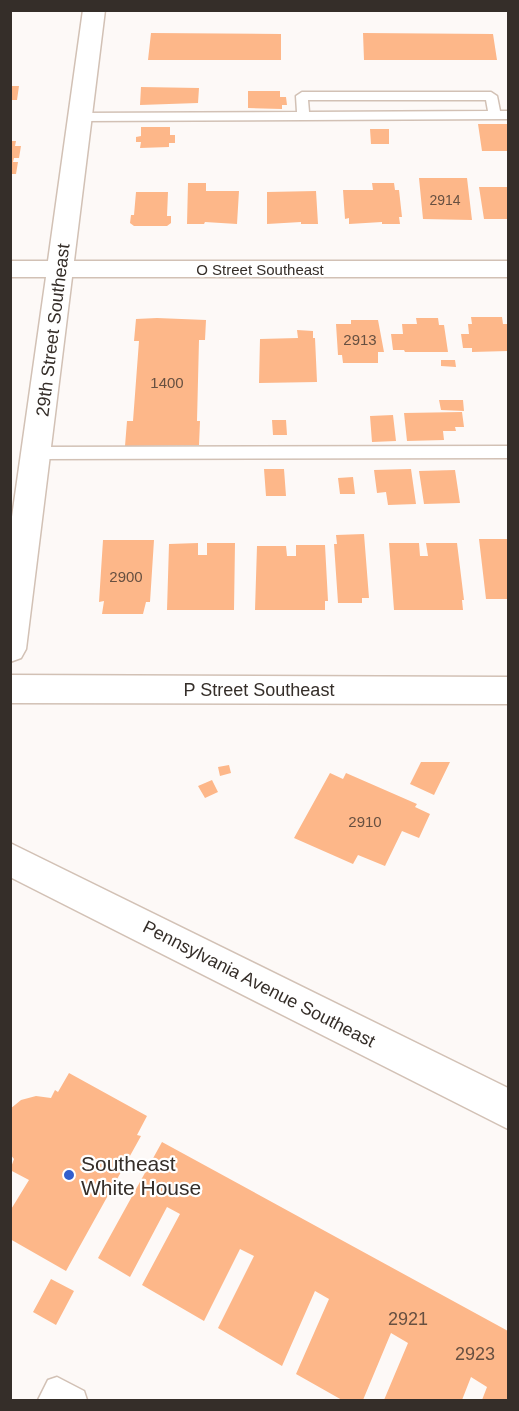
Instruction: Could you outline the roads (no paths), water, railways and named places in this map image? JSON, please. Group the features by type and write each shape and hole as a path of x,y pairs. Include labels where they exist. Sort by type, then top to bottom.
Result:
{"main road":[{"name":"29th Street Southeast","path":"10,649 94,10"},
{"name":"O Street Southeast","path":"10,269 508,269"},
{"name":"P Street Southeast","path":"10,688 508,691"},
{"name":"Pennsylvania Avenue Southeast","path":"10,859 508,1109"}],"lane":[{"path":"303,116 302,96 491,96 495,115"},
{"path":"80,117 508,115"},
{"path":"37,453 508,452"},
{"path":"50,1401 57,1389 75,1401"}],"place":[{"name":"Southeast White House","path":"69,1175"}]}
